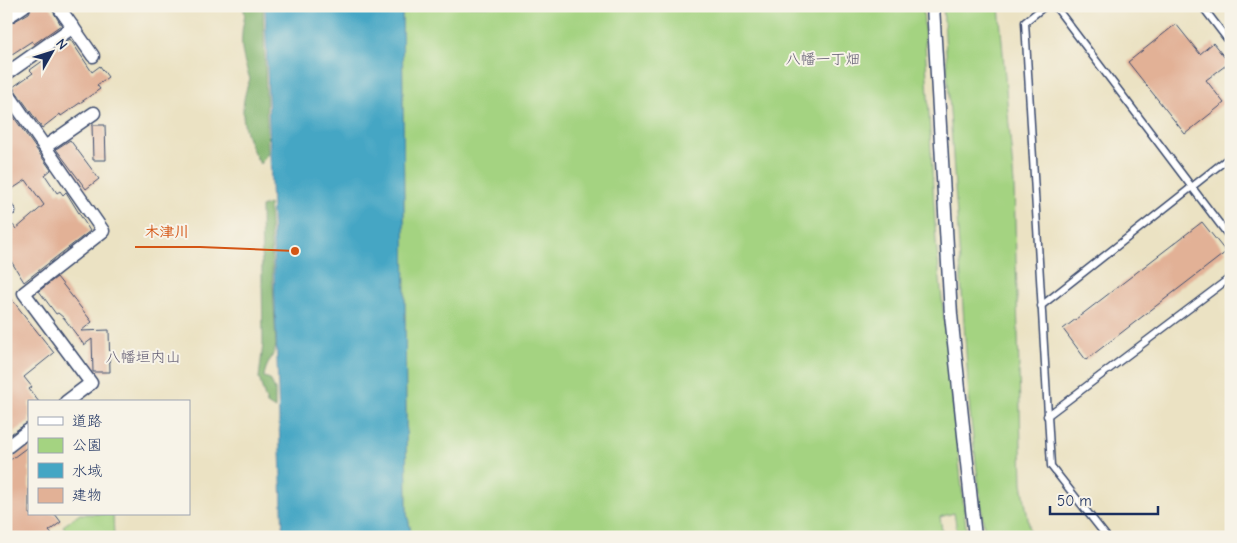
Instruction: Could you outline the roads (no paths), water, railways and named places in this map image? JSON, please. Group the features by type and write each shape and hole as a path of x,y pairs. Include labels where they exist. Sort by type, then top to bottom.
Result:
{"street":[{"path":"6,18 24,6"},
{"path":"58,6 93,56"},
{"path":"933,6 951,315 975,537"},
{"path":"6,74 73,27"},
{"path":"6,91 103,231 24,293 91,383 69,400"},
{"path":"45,147 94,113"},
{"path":"6,448 28,431"}],"lane":[{"path":"1045,6 1025,22 1051,466 1107,537"},
{"path":"1055,6 1231,240"},
{"path":"1202,6 1231,44"},
{"path":"1041,306 1231,156"},
{"path":"6,204 12,211"},
{"path":"1048,416 1231,277"}],"water":[{"path":"265,6 402,6 407,513 412,537 283,537"}],"place":[{"name":"木津川","path":"295,251"}],"district":[{"name":"八幡一丁畑","path":"823,59"},
{"name":"八幡垣内山","path":"143,357"}]}
